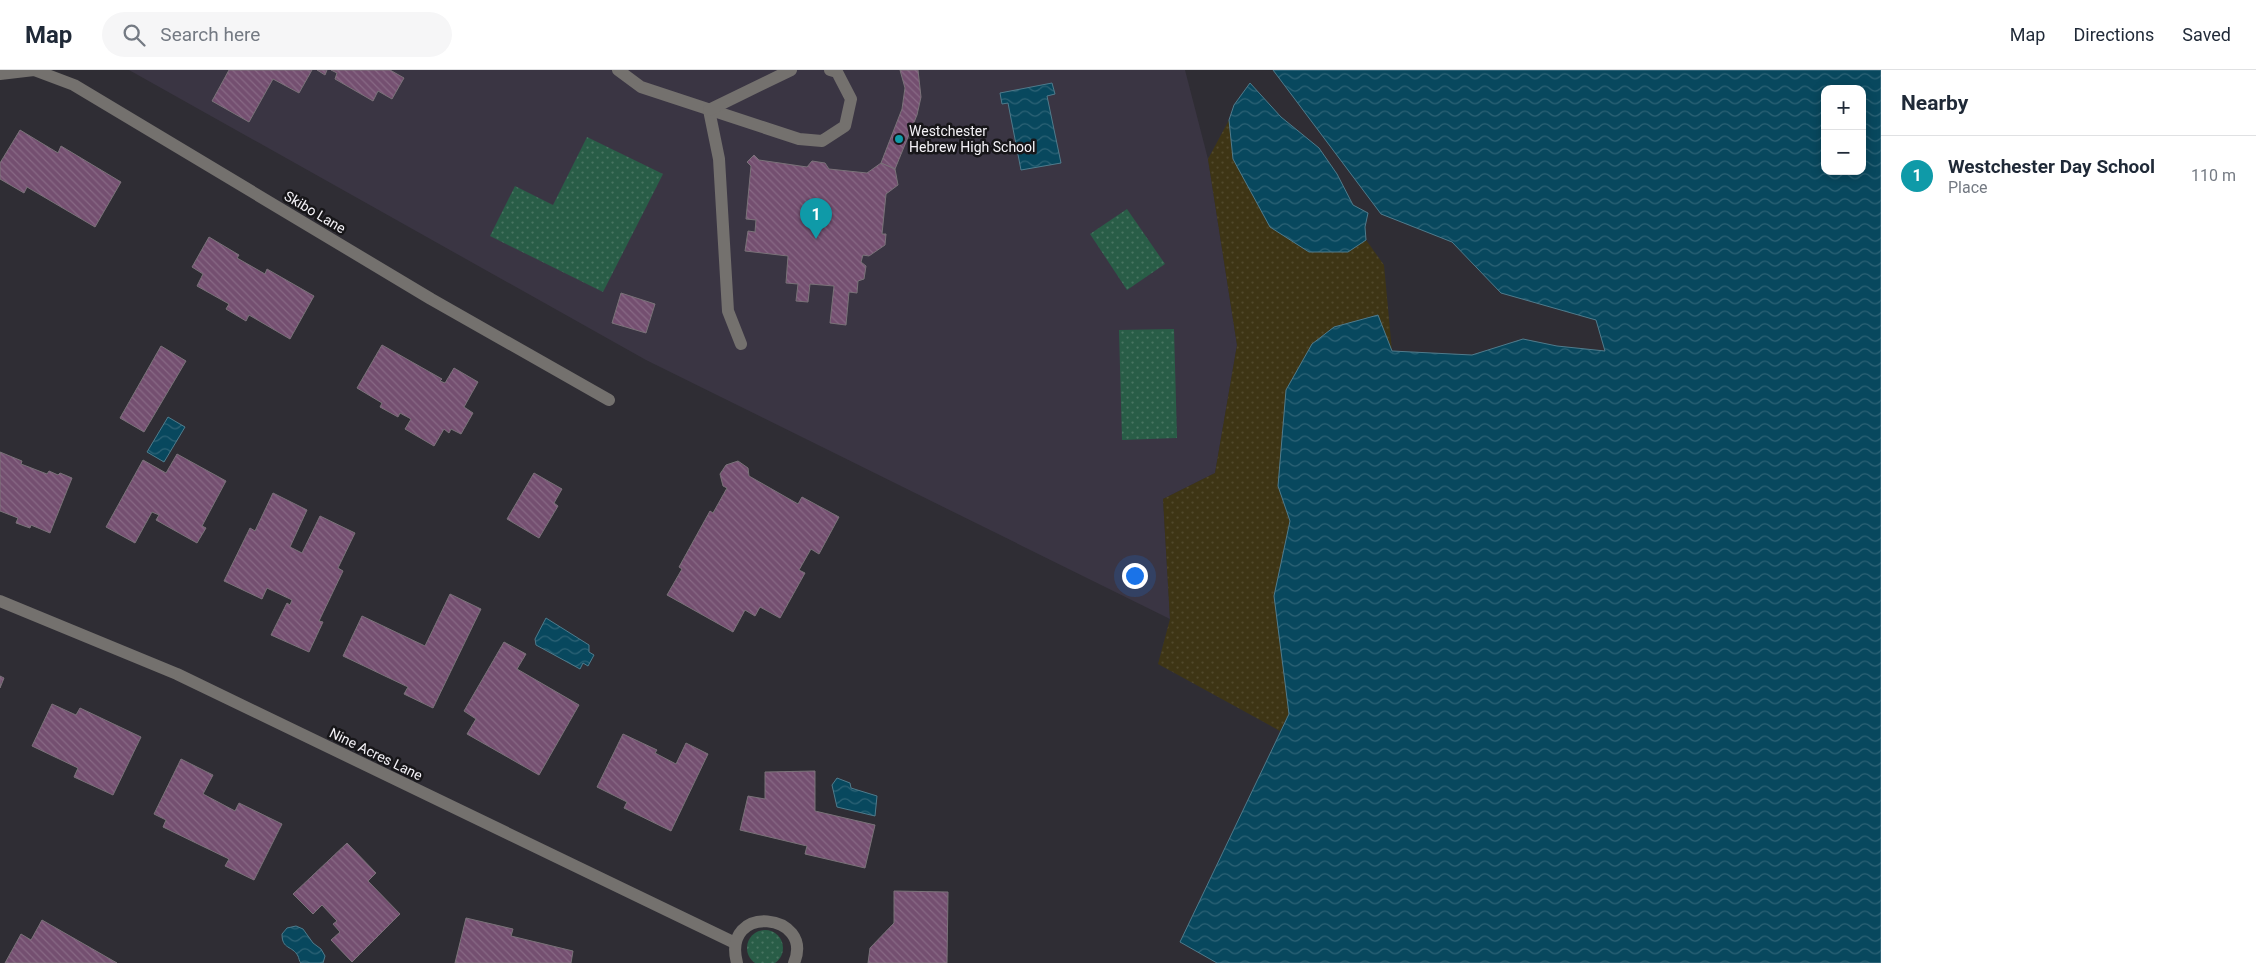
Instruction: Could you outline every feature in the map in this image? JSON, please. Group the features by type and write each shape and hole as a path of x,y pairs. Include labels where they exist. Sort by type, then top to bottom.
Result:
{"street":[{"name":"Skibo Lane","path":"0,74 34,70 74,85 431,299 609,400"},
{"path":"618,70 641,87 799,139 822,141 845,126 851,100 837,72 830,70"},
{"path":"709,110 791,70"},
{"path":"709,110 719,159 728,311 741,344"},
{"name":"Nine Acres Lane","path":"0,601 177,674 735,943"},
{"path":"737,963 734,954 735,943 739,934 754,922 764,920 774,921 783,925 795,941 797,950 794,963"}],"shaded area":[{"path":"129,70 1185,70 1208,159 1237,345 1215,473 1163,499 1170,619 646,360"}],"green space":[{"path":"587,137 663,174 603,292 490,236 515,186 553,205"},
{"path":"1127,209 1165,264 1127,290 1090,234"},
{"path":"1174,329 1177,438 1122,440 1119,330"},
{"path":"758,931 772,931 782,941 782,955 774,964 756,964 748,955 748,941"}],"sand":[{"path":"1229,120 1233,160 1348,251 1366,240 1384,265 1392,351 1377,315 1334,327 1312,344 1278,486 1290,521 1274,596 1289,714 1280,731 1158,664 1170,619 1163,499 1215,473 1237,345 1208,159"}],"water":[{"path":"1273,70 1881,70 1881,963 1217,963 1180,942 1289,714 1274,596 1290,521 1278,486 1286,390 1312,344 1334,327 1378,315 1392,351 1472,355 1523,339 1557,346 1605,351 1596,320 1501,293 1452,242 1381,214"},
{"path":"1052,83 1055,94 1047,96 1061,163 1021,170 1008,103 1002,104 1000,93"},
{"path":"1250,83 1281,117 1319,148 1337,174 1353,205 1368,213 1365,227 1366,240 1348,252 1309,252 1270,227 1233,159 1229,120 1234,105"},
{"path":"168,417 185,427 164,462 147,452"},
{"path":"546,618 589,645 589,652 594,655 588,666 583,663 580,669 536,645 535,639"},
{"path":"837,778 850,783 851,788 877,796 875,816 837,807 832,785"},
{"path":"296,926 303,929 313,943 321,949 325,956 323,963 301,963 296,953 285,945 282,934 287,928"}],"building":[{"path":"229,70 312,70 299,93 273,79 249,122 212,101"},
{"path":"317,70 327,70 325,75"},
{"path":"331,70 390,70 404,78 392,99 378,91 373,101 335,79 337,73"},
{"name":"Westchester Hebrew High School","path":"900,70 918,70 921,97 917,115 895,169 881,163 902,109 905,88"},
{"path":"20,130 58,153 61,146 121,182 95,227 27,187 24,193 0,179 0,163"},
{"path":"754,155 759,160 807,167 812,161 825,163 829,169 867,173 881,163 895,169 898,185 886,194 882,234 886,234 885,245 869,256 863,255 861,262 866,266 864,279 858,281 857,293 849,292 846,325 830,323 834,286 810,284 808,302 796,301 798,284 786,283 788,256 745,251 748,231 755,232 756,220 746,219 751,166 747,162"},
{"path":"209,237 239,255 237,258 265,274 267,269 314,296 290,339 249,315 246,321 226,309 229,304 197,286 203,274 192,267"},
{"path":"621,293 655,304 646,333 612,323"},
{"path":"382,345 442,379 440,381 445,383 454,368 478,382 464,407 473,413 461,434 451,429 449,433 444,429 434,446 405,429 411,419 400,413 398,417 380,407 382,403 357,388"},
{"path":"161,346 186,361 144,432 120,418"},
{"path":"0,452 22,461 21,464 47,474 49,471 72,478 50,533 31,525 30,528 16,523 18,518 0,511"},
{"path":"177,454 226,481 202,526 206,528 197,543 156,520 159,515 152,512 135,543 106,527 143,460 166,473"},
{"path":"738,461 748,468 749,476 798,504 802,497 839,517 819,554 811,549 799,570 805,573 780,618 760,607 755,616 745,610 733,632 667,595 682,569 679,567 710,511 713,513 727,488 723,486 720,474 726,465"},
{"path":"534,473 562,489 554,503 558,506 539,538 507,519"},
{"path":"273,493 307,510 290,547 302,553 320,516 355,533 338,568 343,571 319,621 323,622 309,652 271,635 287,603 290,605 292,600 267,588 262,599 224,581 250,528 255,531"},
{"path":"450,594 481,609 433,708 404,694 408,687 343,656 362,616 425,646"},
{"path":"504,642 526,654 517,669 579,705 539,775 467,734 476,719 464,711"},
{"path":"0,676 4,678 0,688"},
{"path":"52,704 76,715 80,708 141,737 113,795 74,777 78,768 32,746"},
{"path":"623,734 657,750 655,753 676,764 686,743 708,754 671,831 624,808 627,802 597,787"},
{"path":"181,759 213,775 203,794 235,811 239,803 282,824 254,880 225,866 229,859 163,827 166,820 154,814"},
{"path":"815,771 815,811 875,825 865,868 805,854 807,846 740,830 748,796 765,799 765,772"},
{"path":"347,843 376,873 368,881 400,914 352,962 331,940 340,932 333,924 337,921 322,905 313,914 293,894"},
{"path":"894,891 948,892 947,963 868,963 870,948 894,923"},
{"path":"466,918 513,929 511,936 573,951 571,963 455,963"},
{"path":"42,920 117,963 5,963 21,934 31,940"}],"place":[{"name":"Westchester Hebrew High School","path":"899,139"},
{"name":"Westchester Day School","path":"816,239"}]}
